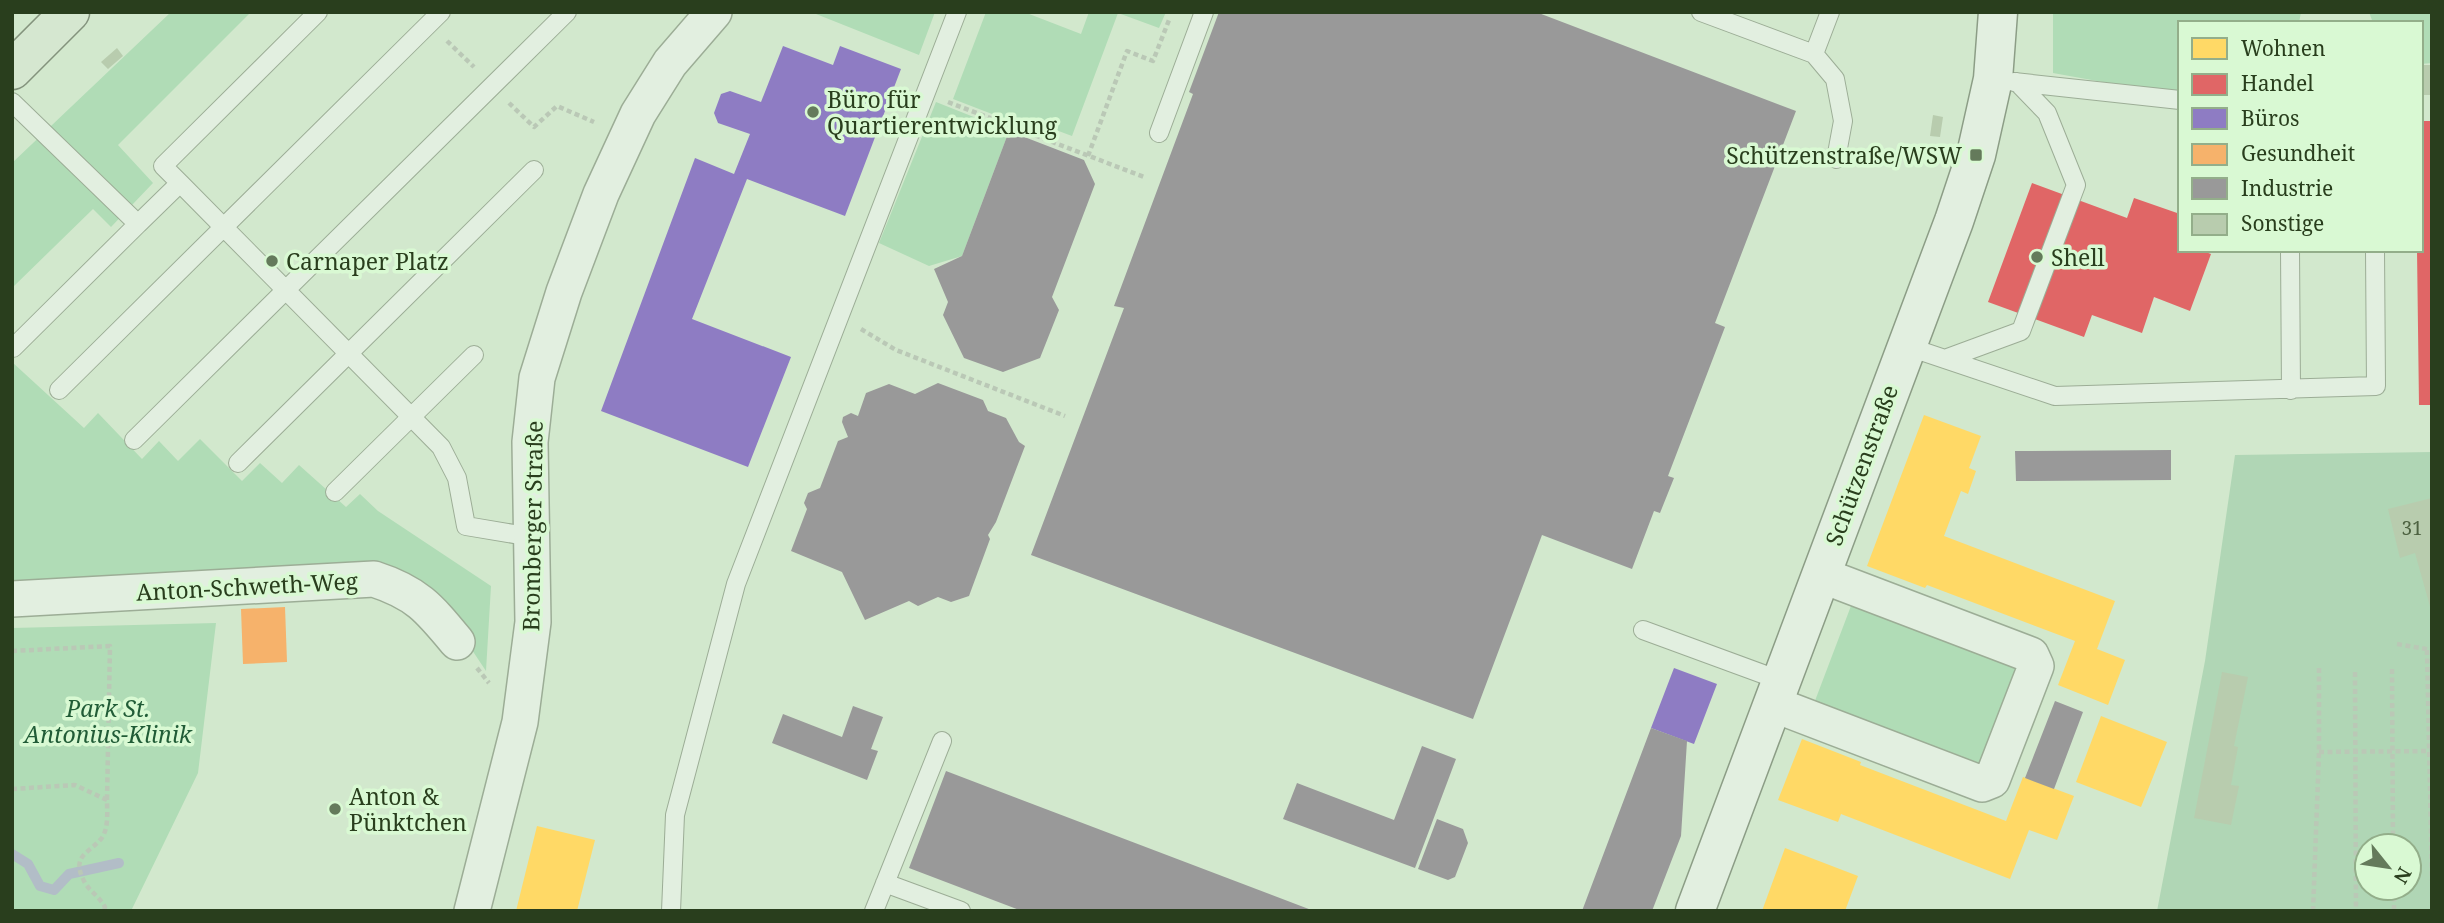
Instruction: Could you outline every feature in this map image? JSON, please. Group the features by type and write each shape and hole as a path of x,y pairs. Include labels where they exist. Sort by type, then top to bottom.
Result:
{"main road":[{"path":"12,70 70,12"}],"street":[{"name":"Bromberger Straße","path":"472,911 520,722 533,622 530,442 537,378 564,292 601,194 638,114 670,63 715,12"},
{"name":"Schützenstraße","path":"1695,911 2005,81 1998,12"},
{"path":"1777,693 1982,784 1992,780 2036,666 2031,654 1821,575"},
{"name":"Anton-Schweth-Weg","path":"12,599 374,579 402,588 432,611 457,642"}],"lane":[{"path":"318,12 163,166 441,447 457,478 466,526 532,537"},
{"path":"59,390 441,12"},
{"path":"134,440 567,12"},
{"path":"671,911 675,814 736,584 957,12"},
{"path":"1159,133 1205,12"},
{"path":"1701,12 1737,18 1814,54 1835,79 1843,121 1836,159"},
{"path":"1814,54 1830,12"},
{"path":"2005,81 2178,100"},
{"path":"1945,359 2021,331 2076,185 2047,113 2005,81"},
{"path":"12,102 138,225"},
{"path":"238,463 534,170"},
{"path":"13,348 180,183"},
{"path":"2290,252 2291,390"},
{"path":"1906,346 2055,396 2376,386 2375,252"},
{"path":"335,492 474,355"},
{"path":"1643,629 1777,693"},
{"path":"874,911 942,741"},
{"path":"885,883 961,911"}],"path":[{"path":"1088,156 1127,51 1153,61 1172,12"},
{"path":"925,94 1144,177"},
{"path":"856,326 896,350 1065,416"},
{"path":"2397,644 2429,650 2432,881"},
{"path":"12,651 110,646 106,829 101,839 84,852 79,862 82,878 89,890 99,897 105,906 104,911"},
{"path":"2313,911 2319,752 2319,666"},
{"path":"2392,669 2393,832"},
{"path":"2355,672 2356,911"},
{"path":"2319,752 2430,751"},
{"path":"12,789 75,785 107,800"}],"green space":[{"path":"171,12 251,12 118,145 153,183 111,227 93,209 12,288 12,163"},
{"path":"811,12 935,12 919,55"},
{"path":"986,12 1024,12 1081,34 1089,12 1166,12 1159,28 1118,13 1072,136 1029,120 1026,127 953,99"},
{"path":"2053,12 2301,12 2299,21 2178,21 2178,96 2053,73"},
{"path":"2369,12 2432,12 2432,63 2423,64 2423,21 2372,21"},
{"path":"936,102 1009,131 962,256 929,266 879,243"},
{"path":"12,362 84,428 98,413 142,459 159,441 178,461 200,439 242,481 260,463 282,483 299,465 346,507 360,494 378,511 491,586 486,671 464,638 407,579 12,588"},
{"path":"2432,452 2432,911 2157,911 2205,661 2235,455"},
{"path":"1854,598 2021,665 1986,767 1813,706"},
{"name":"Park St. Antonius-Klinik","path":"216,623 198,773 131,911 12,911 12,628"}],"building: Wohnen":[{"path":"1924,415 1981,436 1969,468 1976,471 1968,494 1961,491 1944,536 2115,601 2097,649 2125,660 2108,705 2058,685 2075,641 1927,585 1925,588 1867,566"},
{"path":"2101,716 2167,742 2141,807 2076,782"},
{"path":"1802,739 1861,762 1860,765 2006,821 2023,777 2074,796 2057,840 2029,830 2010,879 1841,814 1838,822 1778,800"},
{"path":"537,826 595,840 577,911 516,911"},
{"path":"1785,848 1858,876 1845,911 1762,911"}],"building: Handel":[{"path":"2423,121 2432,121 2432,405 2419,405 2417,252 2423,252"},
{"path":"2032,183 2127,218 2134,198 2178,213 2178,252 2211,254 2190,311 2154,297 2142,333 2092,315 2084,337 1988,302"}],"building: Büros":[{"path":"783,46 833,65 840,46 901,69 845,216 747,179 692,319 791,357 748,467 601,411 695,158 734,174 750,134 718,123 714,113 721,94 730,91 761,102"},
{"path":"1674,668 1717,684 1694,744 1651,728"}],"building: Gesundheit":[{"path":"285,607 287,662 243,664 241,609"}],"building: Industrie":[{"path":"1219,12 1536,12 1796,111 1715,323 1725,327 1668,476 1674,478 1660,513 1654,511 1632,569 1542,535 1473,719 1031,555 1124,308 1114,306 1193,94 1189,92"},
{"path":"1009,131 1084,160 1095,184 1052,297 1059,310 1040,358 1003,372 964,358 943,315 948,302 934,269 962,256"},
{"path":"938,383 983,400 988,411 1006,418 1019,442 1025,446 996,522 988,535 990,539 969,596 951,602 938,597 918,606 909,601 865,620 842,572 791,551 807,509 804,503 808,493 820,488 838,441 848,437 842,422 843,417 851,413 858,416 866,393 889,384 915,394"},
{"path":"2171,450 2171,480 2016,481 2015,451"},
{"path":"2055,701 2083,712 2054,789 2025,778"},
{"path":"853,706 883,717 871,749 878,751 867,780 772,743 783,714 842,737"},
{"path":"1651,728 1687,741 1681,836 1652,911 1582,911"},
{"path":"1422,746 1456,759 1415,868 1283,819 1297,783 1394,820"},
{"path":"946,771 1314,911 1022,911 909,868"},
{"path":"1437,819 1463,829 1468,843 1455,877 1448,880 1418,869"}],"building: Sonstige":[{"path":"117,48 123,56 108,69 101,62"},
{"path":"2423,65 2432,65 2432,95 2423,95"},
{"path":"1933,115 1943,117 1940,137 1930,136"},
{"path":"2432,498 2431,610 2415,553 2400,558 2388,509"},
{"path":"2222,672 2248,677 2234,746 2238,747 2231,785 2239,786 2231,825 2194,818"}],"waterway":[{"path":"12,854 28,864 40,886 54,890 69,874 119,863"}],"place":[{"name":"Büro für Quartierentwicklung","path":"813,112"},
{"name":"Schützenstraße/WSW","path":"1976,155"},
{"name":"Shell","path":"2037,257"},
{"name":"Carnaper Platz","path":"272,261"},
{"name":"Anton & Pünktchen","path":"335,809"}]}
